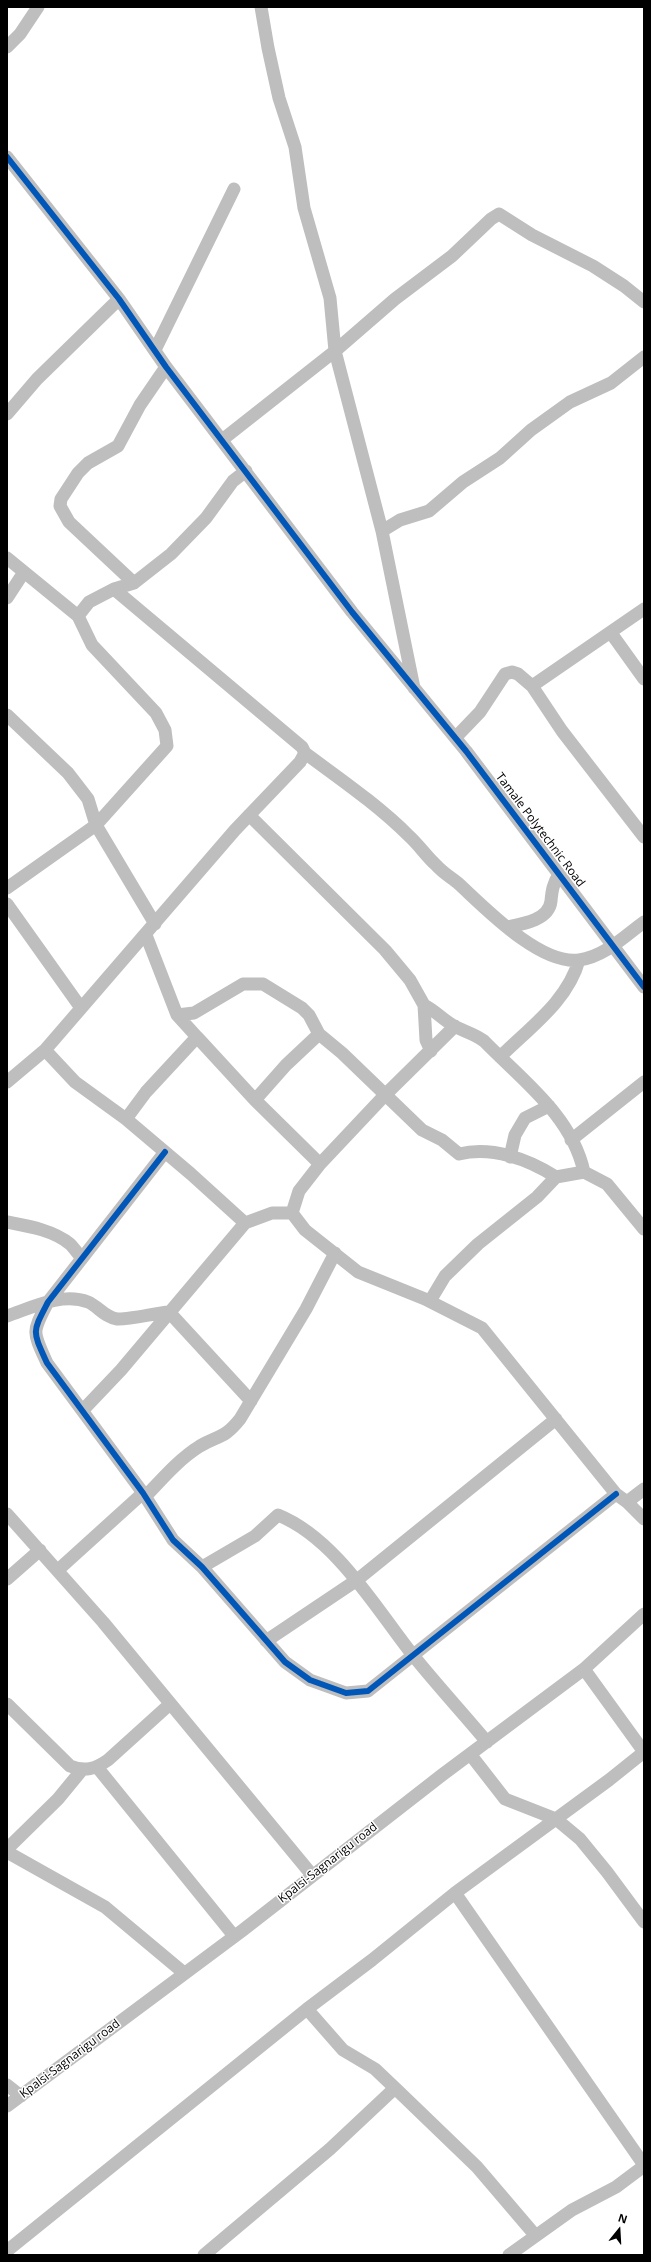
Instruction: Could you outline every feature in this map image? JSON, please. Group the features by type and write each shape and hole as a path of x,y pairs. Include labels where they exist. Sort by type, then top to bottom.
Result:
{"street":[{"path":"20,34 31,7"},
{"path":"7,47 20,34 38,7"},
{"path":"261,7 268,48 280,98 295,147 304,208 330,298 335,351 382,531 415,690"},
{"name":"Tamale Polytechnic Road","path":"7,157 118,299 166,367 352,612 415,690 456,737 614,945 644,987"},
{"path":"155,350 234,189"},
{"path":"222,440 335,351 395,299 452,256 491,219 499,214 532,235 593,266 624,286 644,302"},
{"path":"7,414 37,378 118,299"},
{"path":"382,531 400,520 429,511 463,482 500,458 544,421 570,402 611,383 644,358"},
{"path":"134,583 69,522 60,506 65,493 88,463 118,446 140,405 166,367"},
{"path":"78,616 90,602 114,590 134,583 171,554 206,518 233,482 246,471"},
{"path":"7,558 78,616 92,645 156,712 165,730 168,746 96,825 7,888"},
{"path":"7,598 24,572"},
{"path":"114,590 302,747 305,753 352,787 409,836 437,866 459,884 494,918 536,947 554,958 579,960 598,954 614,945 644,922"},
{"path":"532,686 644,609"},
{"path":"611,633 644,678"},
{"path":"456,737 480,712 505,674 512,672 518,674 532,686 562,731 644,837"},
{"path":"7,715 68,773 88,799 96,825 154,924"},
{"path":"7,1082 45,1050 249,815 300,762 305,753"},
{"path":"249,815 385,950 410,980 424,1005 426,1040 431,1051"},
{"path":"507,927 526,923 542,916 548,910 551,902 552,886 559,874"},
{"path":"7,904 81,1008"},
{"path":"146,935 177,1016 255,1100 320,1164"},
{"path":"500,1057 562,996 575,975 579,960"},
{"path":"177,1016 194,1013 243,984 263,984 302,1008 309,1015 319,1034 342,1053 422,1130 442,1140 459,1154 472,1151 492,1152 536,1164 556,1177"},
{"path":"424,1005 436,1011 455,1026 476,1035 549,1106 560,1118 582,1159 584,1172"},
{"path":"292,1214 299,1191 320,1164 385,1095 455,1026"},
{"path":"255,1100 286,1065 319,1034"},
{"path":"126,1119 146,1092 197,1037"},
{"path":"45,1050 75,1082 126,1119 245,1223"},
{"path":"571,1140 644,1082"},
{"path":"510,1157 515,1135 525,1118 549,1106"},
{"path":"165,1152 48,1302 35,1328 37,1341 47,1363 144,1495 173,1540 202,1567 285,1662 310,1680 346,1693 368,1691 412,1654 616,1494"},
{"path":"430,1302 440,1282 450,1271 478,1244 523,1210 556,1177 584,1172 607,1184 644,1229"},
{"path":"83,1410 121,1370 245,1223 272,1213 292,1214 305,1230 358,1272 430,1302 482,1328 616,1494 627,1502 644,1519"},
{"path":"7,1222 49,1232 69,1244 82,1258"},
{"path":"58,1570 184,1458 201,1446 220,1438 231,1431 251,1401 306,1309 335,1253"},
{"path":"7,1316 48,1302 82,1300 91,1304 105,1315 117,1319 169,1312"},
{"path":"169,1312 251,1401"},
{"path":"266,1641 357,1580 556,1419"},
{"path":"627,1502 644,1489"},
{"path":"7,1514 58,1570 242,1788 312,1875"},
{"path":"202,1567 255,1536 278,1515 295,1522 314,1537 357,1580 412,1654 487,1742"},
{"path":"7,1579 40,1550"},
{"name":"Kpalsi-Sagnarigu road","path":"7,2106 234,1936 470,1754 584,1669 644,1614"},
{"path":"11,2255 7,2250 307,2008 372,1960 455,1893 644,1752 584,1669"},
{"path":"7,1704 70,1766 81,1771"},
{"path":"170,1704 108,1760 97,1767 81,1771 58,1799 7,1851 105,1907 184,1973"},
{"path":"470,1754 505,1799 556,1819 580,1839 644,1922"},
{"path":"97,1767 234,1936"},
{"path":"455,1893 644,2165 616,2187 572,2210 535,2235 510,2255"},
{"path":"307,2008 343,2050 375,2069 477,2167 535,2235"},
{"path":"7,2085 21,2096"},
{"path":"204,2255 330,2149 396,2088"}],"cycle path":[{"path":"7,157 119,299 166,367 352,612 466,751 644,987"},
{"path":"165,1152 48,1302 37,1326 37,1337 47,1363 143,1493 173,1540 202,1567 285,1662 310,1680 346,1693 368,1691 616,1494"}]}
